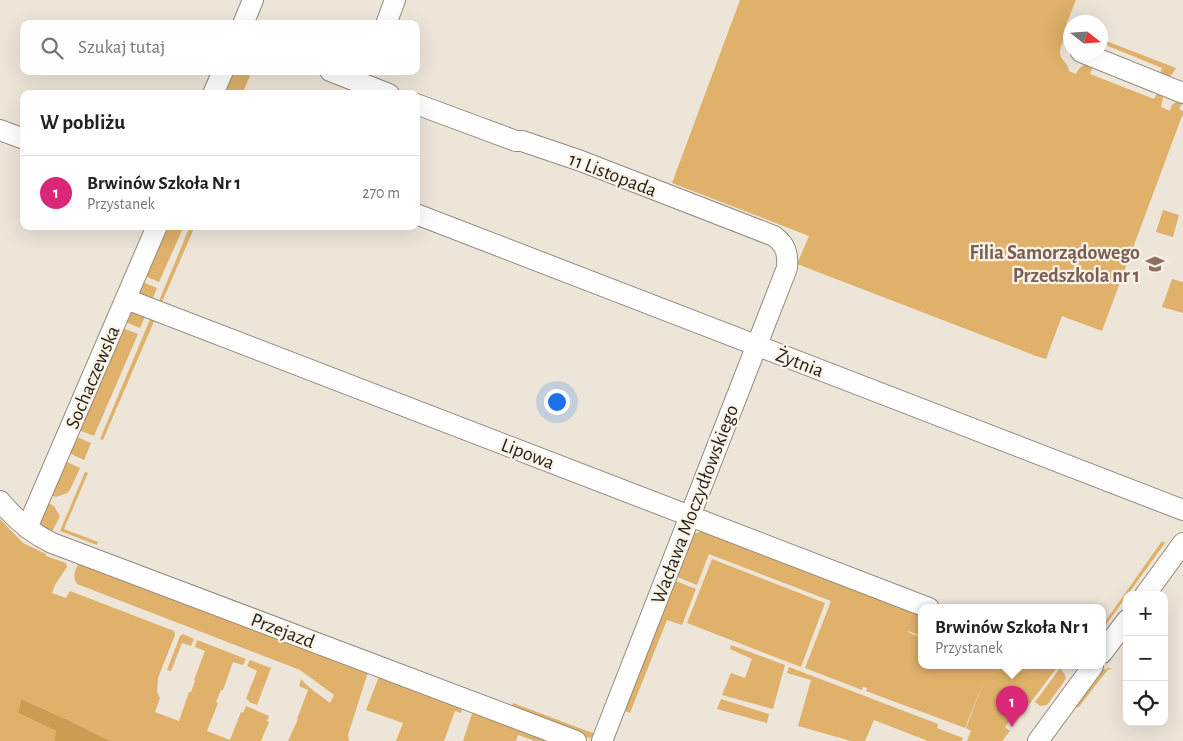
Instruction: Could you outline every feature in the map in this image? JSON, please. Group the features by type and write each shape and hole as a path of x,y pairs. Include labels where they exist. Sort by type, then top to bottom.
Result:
{"street":[{"path":"245,20 253,0"},
{"path":"388,20 395,0"},
{"path":"1101,60 1183,93"},
{"path":"215,90 221,75"},
{"path":"351,75 366,78 383,90"},
{"name":"11 Listopada","path":"420,105 516,141 522,141 581,161 774,236 784,245 788,259 787,268"},
{"path":"0,130 20,138"},
{"name":"Żytnia","path":"420,216 1183,510"},
{"name":"Sochaczewska","path":"27,528 155,230"},
{"name":"Wacława Moczydłowskiego","path":"602,741 787,268"},
{"name":"Lipowa","path":"126,299 919,604"},
{"name":"Przejazd","path":"0,501 27,528 46,540 576,741"},
{"path":"1148,591 1183,543"},
{"path":"1106,648 1123,625"},
{"path":"1038,741 1084,669"}],"shaded area":[{"path":"740,0 1076,0 1070,15 1063,15 1063,42 1060,50 1061,57 1069,71 1076,74 1083,66 1094,64 1090,74 1154,99 1159,90 1163,98 1161,107 1170,111 1172,105 1178,100 1183,102 1179,109 1183,111 1183,116 1102,331 1062,316 1046,359 797,264 809,236 672,183"},
{"path":"1108,42 1176,68 1168,78 1159,77 1162,68 1108,46"},
{"path":"228,75 250,76 244,90 222,90"},
{"path":"1163,210 1179,215 1173,237 1156,232"},
{"path":"161,230 182,230 159,282 142,275"},
{"path":"188,230 193,230 162,302 159,301"},
{"path":"1172,279 1183,282 1183,313 1162,307"},
{"path":"140,281 157,288 151,303 138,293"},
{"path":"131,311 147,312 140,328 123,321"},
{"path":"151,317 155,319 103,440 100,439"},
{"path":"120,327 138,334 94,436 79,430"},
{"path":"77,437 91,443 84,460 71,454 68,450"},
{"path":"63,462 80,468 70,490 56,497 49,494"},
{"path":"85,472 88,473 64,529 98,542 97,545 60,531"},
{"path":"45,501 54,506 60,516 50,534 42,526 40,519"},
{"path":"0,519 23,543 46,554 46,556 66,563 67,567 52,593 66,598 70,591 174,631 175,635 158,678 157,692 160,698 155,712 179,721 205,651 195,647 197,640 246,659 243,665 233,662 223,690 221,690 216,702 218,703 207,731 230,740 241,712 243,713 246,706 269,716 267,721 269,722 261,741 110,741 21,699 18,713 56,731 54,741 0,741"},
{"path":"706,531 918,612 918,635 908,632 918,636 918,669 1056,669 1016,722 1011,719 1005,727 1010,731 1002,741 967,741 971,731 966,728 984,681 965,728 866,691 867,688 863,687 862,690 805,668 831,601 709,554 697,585 675,576 691,534"},
{"path":"1162,541 1165,543 1130,591 1127,591"},
{"path":"712,559 825,603 801,667 687,623"},
{"path":"80,562 368,672 348,735 349,741 288,741 308,690 299,686 301,679 330,703 334,695 300,670 77,584 75,573"},
{"path":"673,580 696,589 682,625 667,620 630,713 622,710"},
{"path":"1123,596 1123,601 1106,624 1106,620"},
{"path":"183,634 194,639 191,646 182,643 171,671 167,670 180,636"},
{"path":"731,645 785,665 773,709 722,695 731,673 745,678 752,659 730,649"},
{"path":"250,660 271,668 257,705 246,699 257,671 247,666"},
{"path":"789,667 938,724 937,728 963,738 962,741 928,741 874,720 865,741 851,741 798,726 811,680 787,673"},
{"path":"1107,668 1114,668 1106,672 1078,708 1076,706 1104,669 1106,670"},
{"path":"1061,669 1066,678 1047,705 1040,706 1035,702"},
{"path":"380,674 463,705 461,713 455,711 444,741 396,741 403,723 366,710"},
{"path":"21,699 110,741 54,741 56,731 18,713"},
{"path":"721,699 769,714 767,723 717,709"},
{"path":"513,703 598,735 591,738 585,737 511,709"},
{"path":"474,708 546,736 545,741 535,741 518,735 516,741 463,741"}],"place":[{"name":"Filia Samorządowego Przedszkola nr 1","path":"1155,264"},
{"name":"Brwinów Szkoła Nr 1","path":"1012,727"}]}
